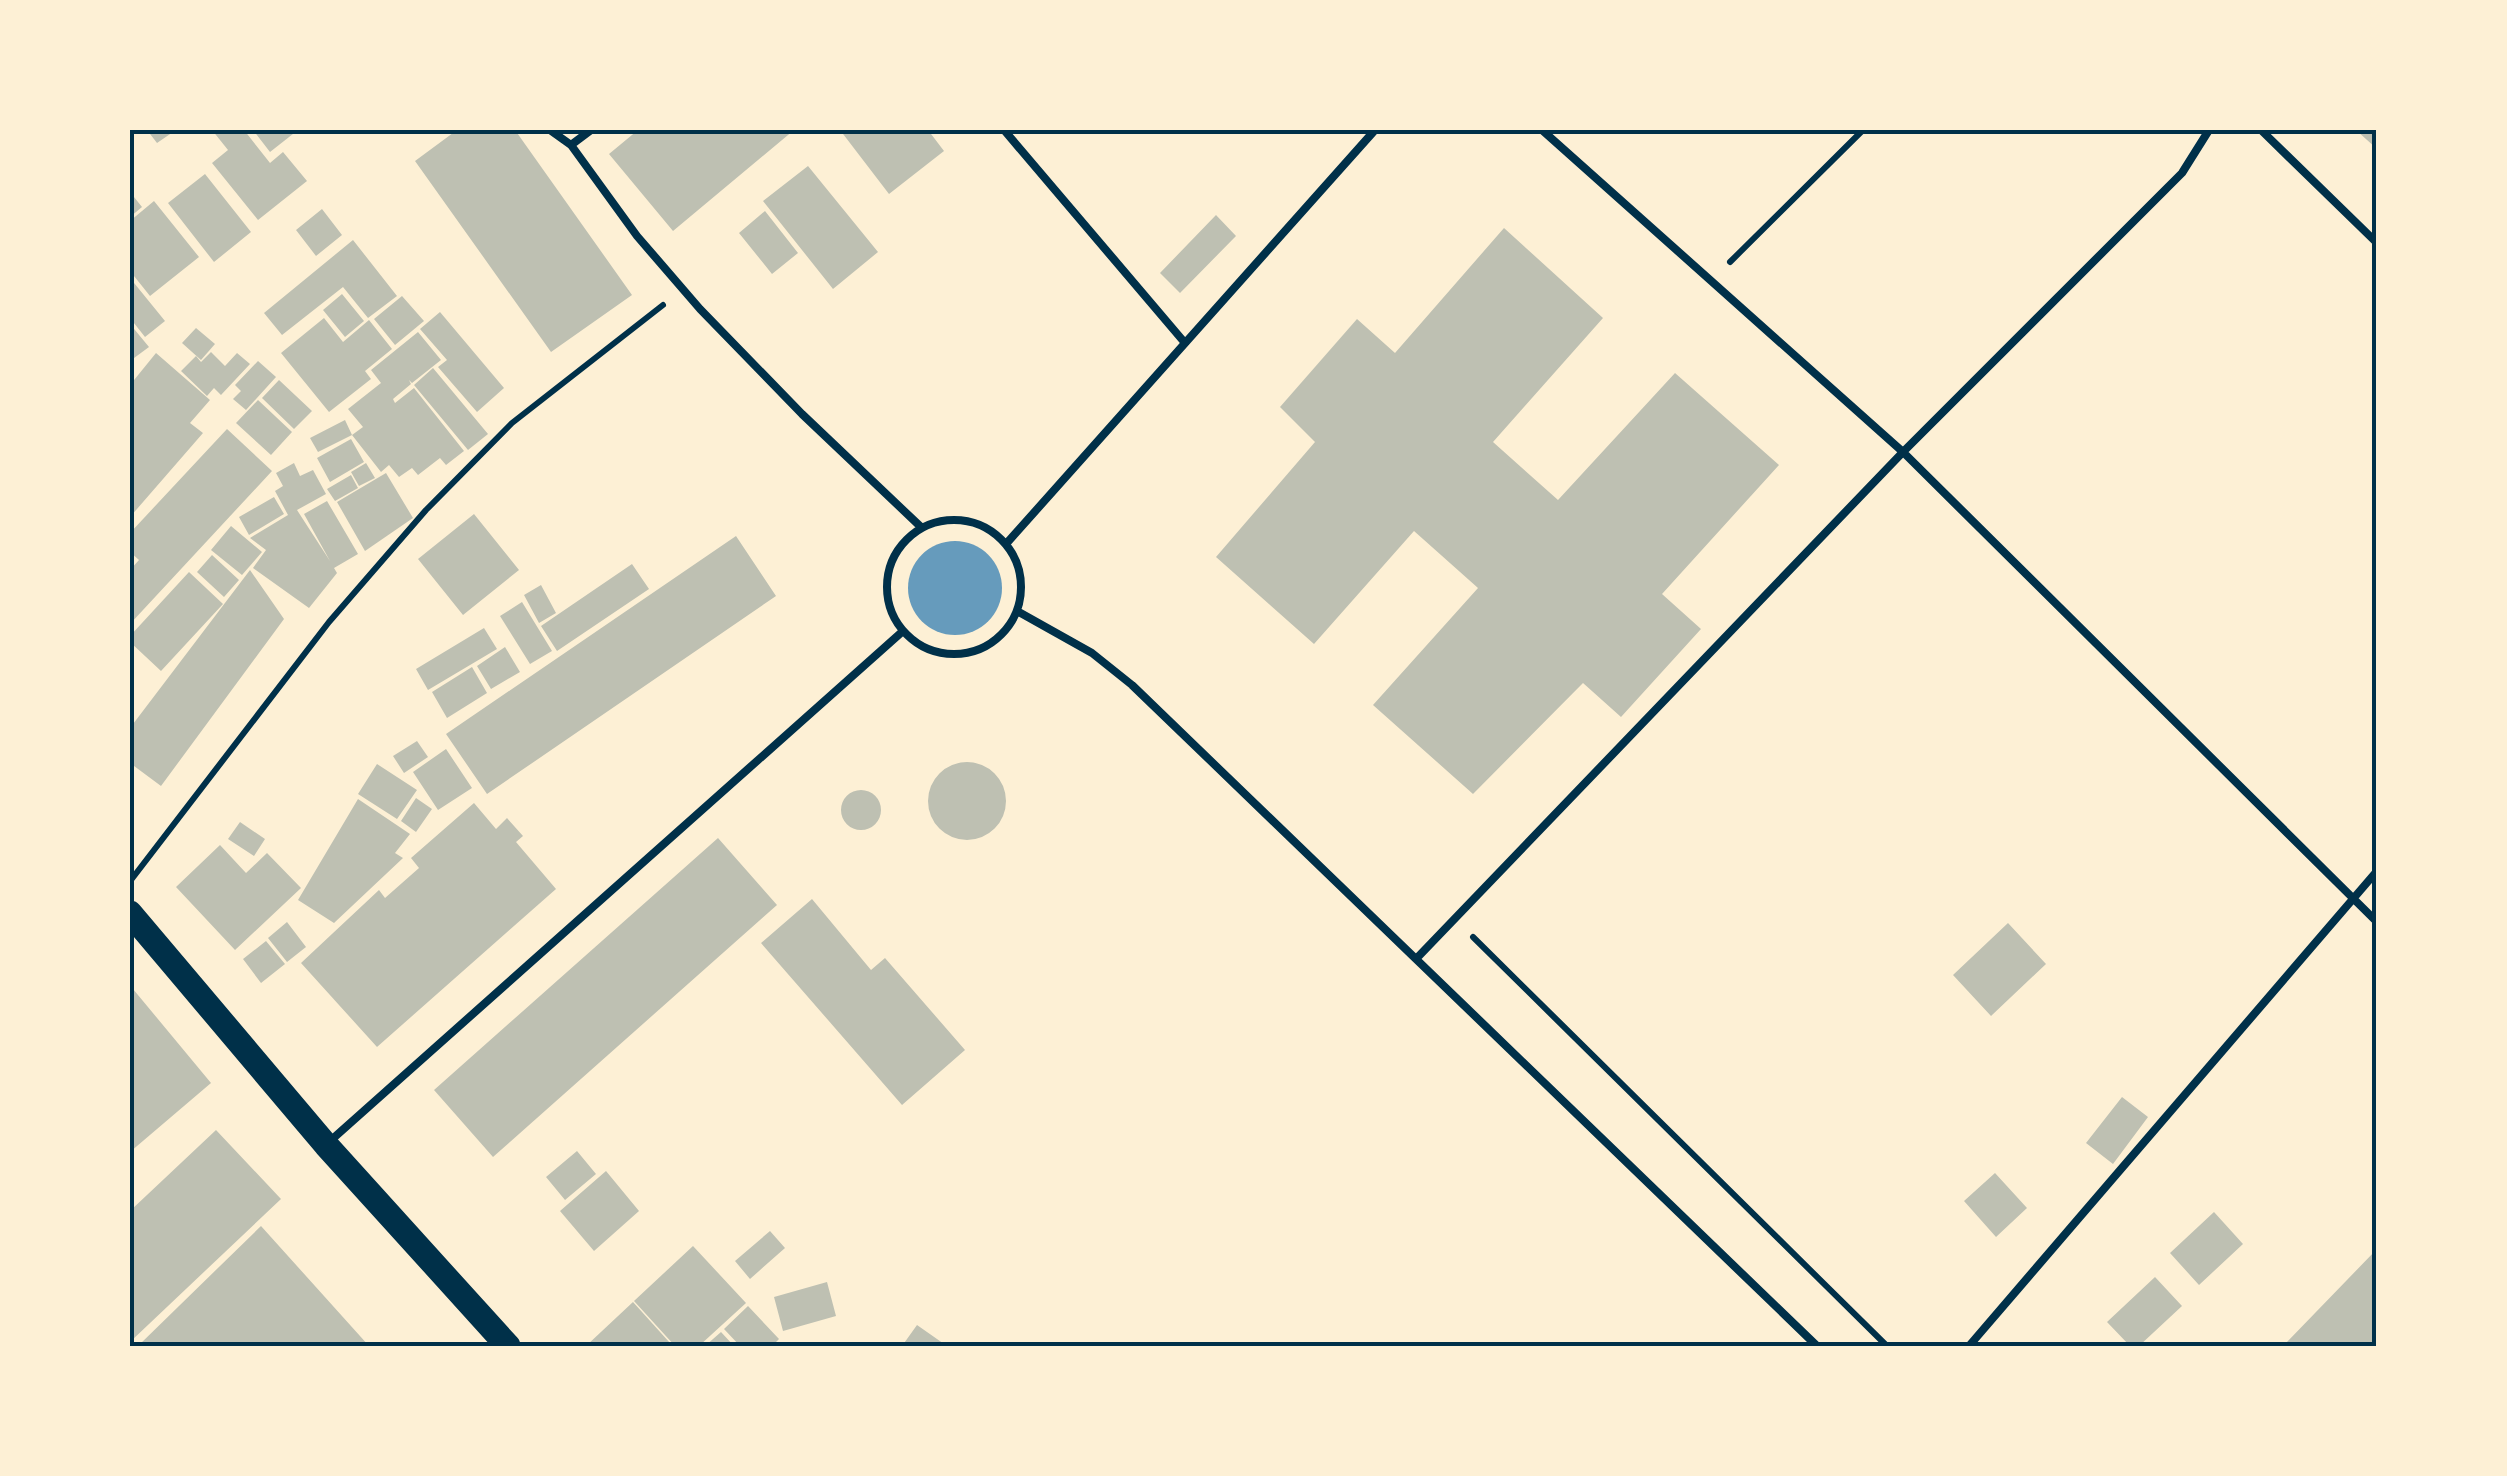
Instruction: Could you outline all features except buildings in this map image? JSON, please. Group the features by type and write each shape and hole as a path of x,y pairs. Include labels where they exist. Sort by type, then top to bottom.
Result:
{"main road":[{"path":"130,913 326,1146 508,1346"}],"lane":[{"path":"550,130 571,145 636,236 682,290 802,414 922,528"},
{"path":"571,145 572,130"},
{"path":"571,145 591,130"},
{"path":"1004,130 1185,344"},
{"path":"1006,544 1375,130"},
{"path":"1542,130 1903,452 2377,922"},
{"path":"1416,959 1903,452 2182,172 2209,130"},
{"path":"2261,130 2377,244"},
{"path":"958,520 992,532 1006,544 1016,559 1022,593 1008,628 993,642 976,651 936,652 903,632 888,596 888,576 894,557 906,541 922,528 958,520"},
{"path":"1017,611 1092,653 1132,685 1817,1346"},
{"path":"326,1146 903,632"},
{"path":"1968,1346 2377,871"}],"path":[{"path":"1711,280 1863,130"},
{"path":"130,882 329,622 426,510 512,423 682,290"},
{"path":"1454,919 1887,1346"}],"water":[{"path":"955,541 973,545 988,555 998,570 1002,588 998,606 988,621 973,631 955,635 937,631 922,621 912,606 908,588 912,570 922,555 937,545"}]}
